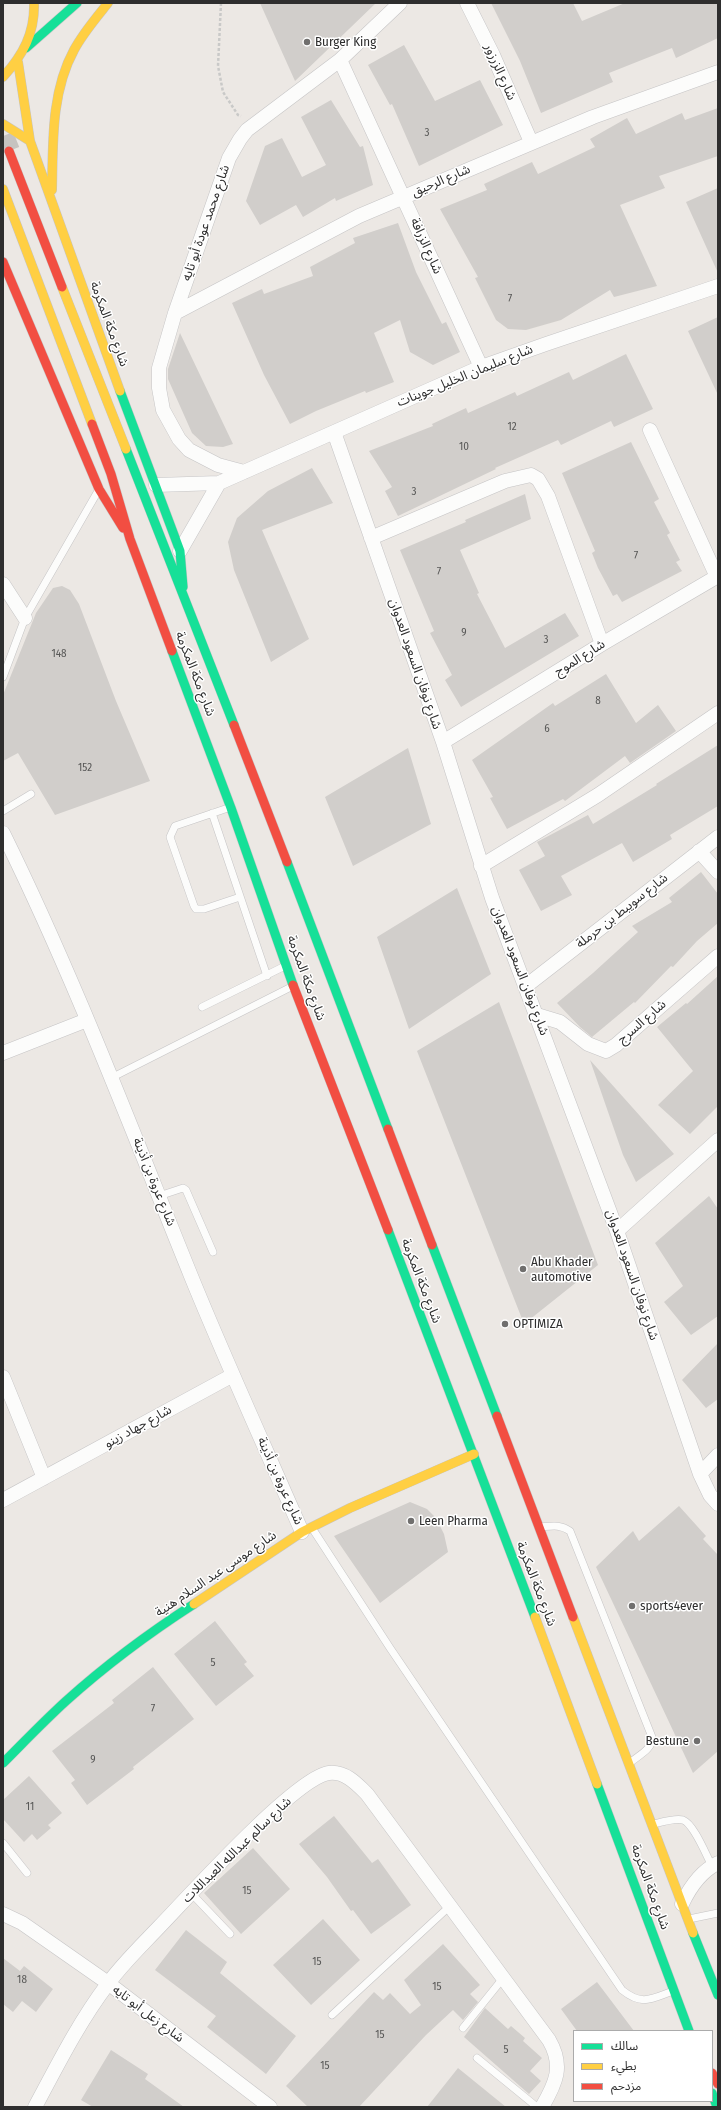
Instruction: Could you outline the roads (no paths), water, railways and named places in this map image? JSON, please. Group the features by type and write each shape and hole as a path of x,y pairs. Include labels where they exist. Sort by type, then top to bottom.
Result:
{"main road":[{"path":"3,77 18,62 26,48 36,14 34,3"},
{"path":"26,48 77,3"},
{"path":"52,202 54,126 58,89 71,55 94,20 108,3"},
{"name":"شارع مكة المكرمة","path":"18,62 30,141 95,326 180,551 183,582 182,592"},
{"path":"3,124 30,141"},
{"name":"شارع مكة المكرمة","path":"9,151 263,799 540,1527 687,1919 718,1995"},
{"name":"شارع مكة المكرمة","path":"3,189 111,474 130,539 231,808 286,966 474,1454 689,2030"},
{"name":"شارع مكة المكرمة","path":"3,262 99,489 130,539"},
{"name":"شارع موسى عبد السلام هنية","path":"3,1763 66,1701 147,1635 306,1529 350,1508 474,1454"},
{"path":"713,2075 718,2084"},
{"path":"713,2096 717,2107"}],"street":[{"name":"شارع محمد عودة أبو تايه","path":"244,472 218,465 189,450 179,439 163,410 159,388 158,368 174,313 229,158 240,139 258,122 340,60 400,3"},
{"name":"شارع الزرزور","path":"467,3 493,55 531,142"},
{"name":"شارع الزرافة","path":"340,60 481,368"},
{"name":"شارع الرحيق","path":"174,313 359,216 531,142 628,103 718,72"},
{"name":"شارع سليمان الخليل جوينات","path":"156,485 219,483 481,368 546,344 718,286"},
{"path":"650,430 717,576"},
{"name":"شارع نوفان السعود العدوان","path":"334,432 443,742 481,866 618,1231 700,1474 710,1495 718,1504"},
{"path":"371,538 505,481 531,475 538,479 548,496 602,644"},
{"path":"180,551 219,483"},
{"name":"شارع الموج","path":"443,742 602,644 717,576"},
{"path":"3,584 25,618"},
{"path":"481,866 598,795 718,713"},
{"name":"شارع عروة بن أذينة","path":"3,834 30,888 87,1020 233,1375 306,1529"},
{"name":"شارع سويبط بن حرملة","path":"526,986 718,837"},
{"path":"699,851 718,872"},
{"name":"شارع السرج","path":"537,1014 560,1022 588,1044 606,1051 616,1045 718,956"},
{"path":"3,1054 87,1020"},
{"path":"618,1231 718,1140"},
{"name":"شارع جهاد زينو","path":"3,1500 233,1375"},
{"path":"3,1377 44,1478"},
{"path":"700,1474 718,1455"},
{"name":"شارع سالم عبدالله العبداللات","path":"35,2107 91,2007 108,1983 191,1893 276,1808 315,1778 328,1773 340,1773 354,1781 367,1794 532,2014 556,2052 557,2076 551,2092 542,2107"},
{"path":"682,1904 694,1883 715,1864"},
{"name":"شارع زعل أبو تايه","path":"3,1905 22,1923 108,1983 270,2107"},
{"name":"شارع زعل أبو تايه","path":"3,1914 22,1923"}],"lane":[{"path":"3,677 25,618 99,489 111,474"},
{"path":"3,811 30,794"},
{"path":"231,808 175,826 170,837 196,909 204,909 240,897"},
{"path":"212,813 267,976"},
{"path":"202,1007 286,966"},
{"path":"111,1078 294,986"},
{"path":"160,1197 183,1188 186,1190 213,1252"},
{"path":"540,1527 557,1525 564,1526 570,1532 652,1737 652,1742 649,1748 629,1763"},
{"path":"306,1529 390,1648 622,1990 633,1999 641,2001 674,1991"},
{"path":"651,1824 678,1820 687,1823 715,1864"},
{"path":"3,1843 26,1873"},
{"path":"191,1893 230,1934"},
{"path":"332,2015 450,1906"},
{"path":"687,1919 718,1914"},
{"path":"463,2028 504,1977"},
{"path":"477,2058 537,2107"}],"tunnel":[{"path":"3,136 9,151"}],"place":[{"name":"Burger King","path":"307,42"},
{"name":"Abu Khader automotive","path":"523,1269"},
{"name":"OPTIMIZA","path":"505,1324"},
{"name":"Leen Pharma","path":"411,1521"},
{"name":"sports4ever","path":"632,1606"},
{"name":"Bestune","path":"697,1741"}]}
